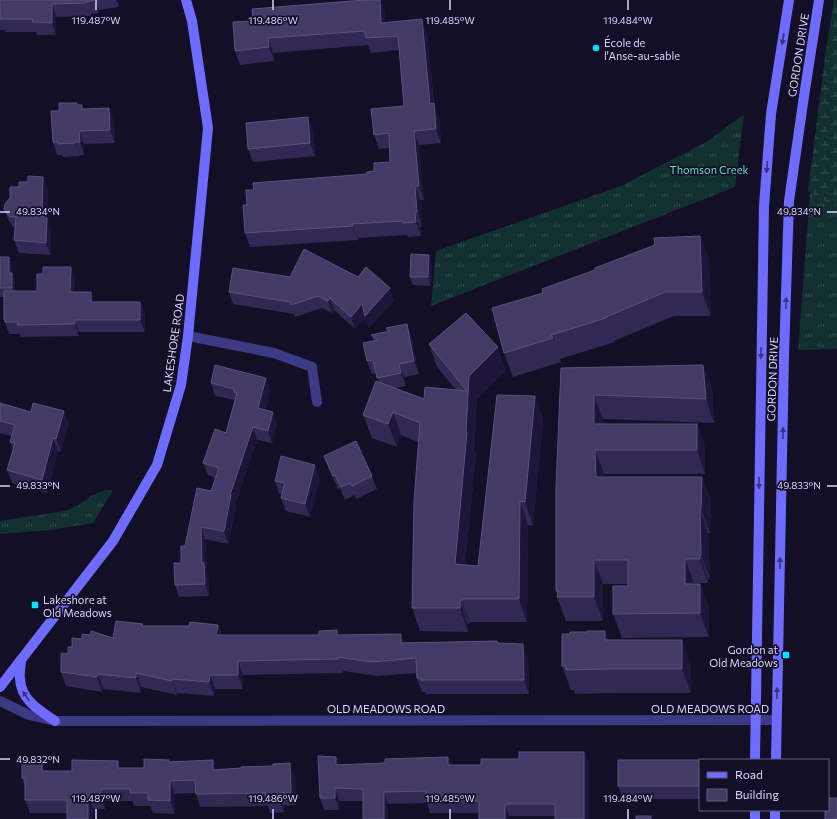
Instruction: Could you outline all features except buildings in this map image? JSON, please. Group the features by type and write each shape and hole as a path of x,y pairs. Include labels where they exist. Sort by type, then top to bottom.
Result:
{"main road":[{"name":"LAKESHORE ROAD","path":"0,687 113,541 157,465 181,385 188,336 208,128 192,21 186,0"},
{"name":"GORDON DRIVE","path":"755,759 764,206 771,114 789,0"},
{"name":"GORDON DRIVE","path":"776,759 789,201 819,0"},
{"path":"21,660 20,679 23,694 33,706 55,721"}],"street":[{"path":"188,336 274,353 312,367 317,402"},
{"name":"OLD MEADOWS ROAD","path":"0,701 29,715 55,721 776,720"}],"green space":[{"path":"834,0 837,0 837,207 808,191 826,49"},
{"path":"837,0 837,349 798,350 810,193"},
{"name":"Thomson Creek","path":"744,114 735,187 431,306 436,251 621,186 708,141"},
{"path":"105,490 113,490 93,523 51,530 0,534 0,521 65,511"}],"place":[{"name":"École de l'Anse-au-sable","path":"596,48"},
{"name":"Lakeshore at Old Meadows","path":"35,605"},
{"name":"Gordon at Old Meadows","path":"786,655"}]}
